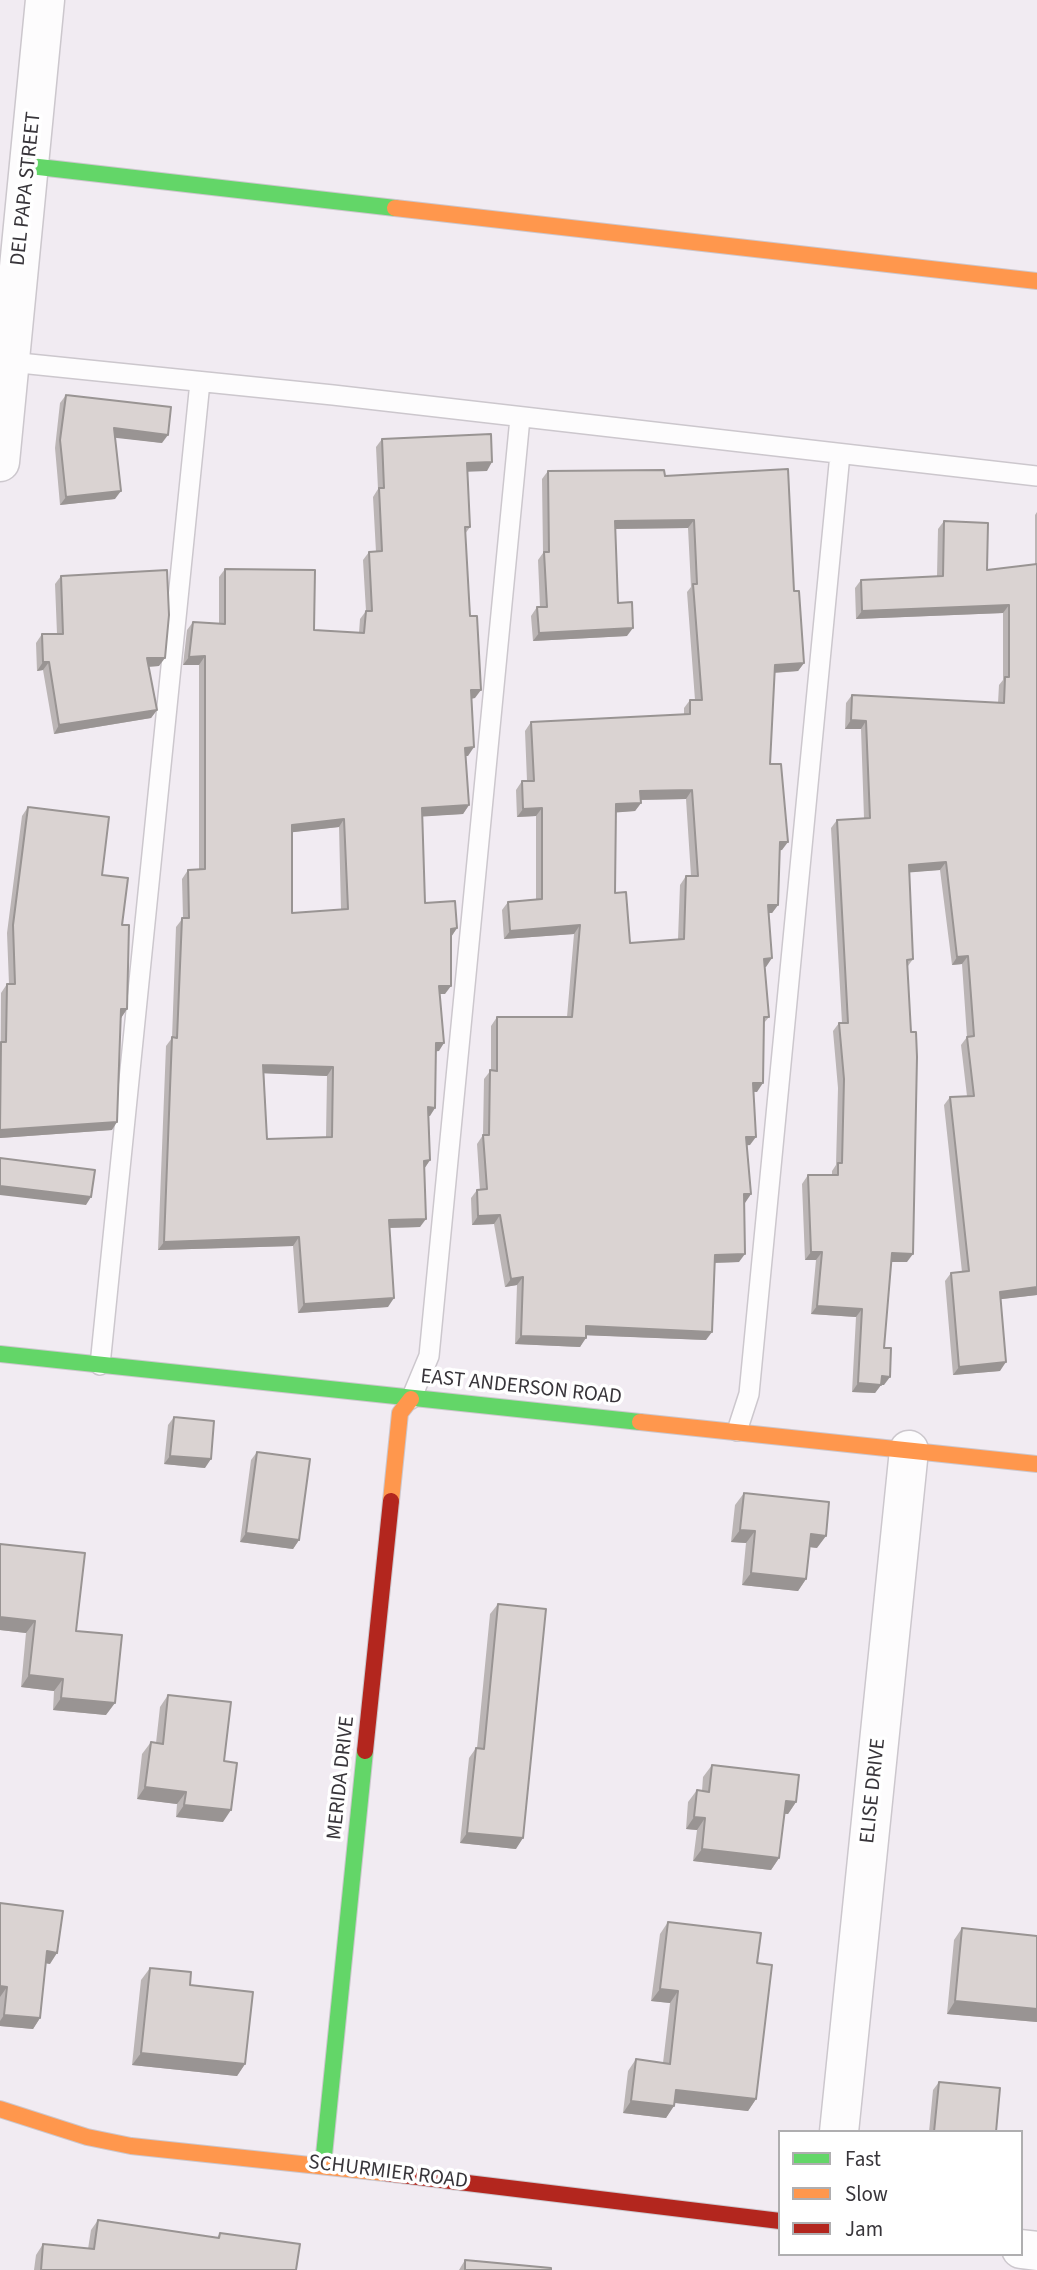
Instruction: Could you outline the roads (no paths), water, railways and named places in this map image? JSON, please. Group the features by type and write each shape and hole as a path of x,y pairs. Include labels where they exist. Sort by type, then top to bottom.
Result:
{"street":[{"name":"DEL PAPA STREET","path":"0,463 45,0"},
{"path":"30,166 1037,281"},
{"name":"EAST ANDERSON ROAD","path":"0,1354 1037,1464"},
{"name":"MERIDA DRIVE","path":"323,2165 400,1413 411,1399"},
{"name":"ELISE DRIVE","path":"839,2130 909,1450"},
{"name":"SCHURMIER ROAD","path":"0,2109 87,2137 131,2146 323,2165 778,2221"}],"lane":[{"path":"10,362 1037,476"},
{"path":"100,1365 200,382"},
{"path":"411,1399 429,1356 520,418"},
{"path":"737,1431 749,1394 840,454"}]}
